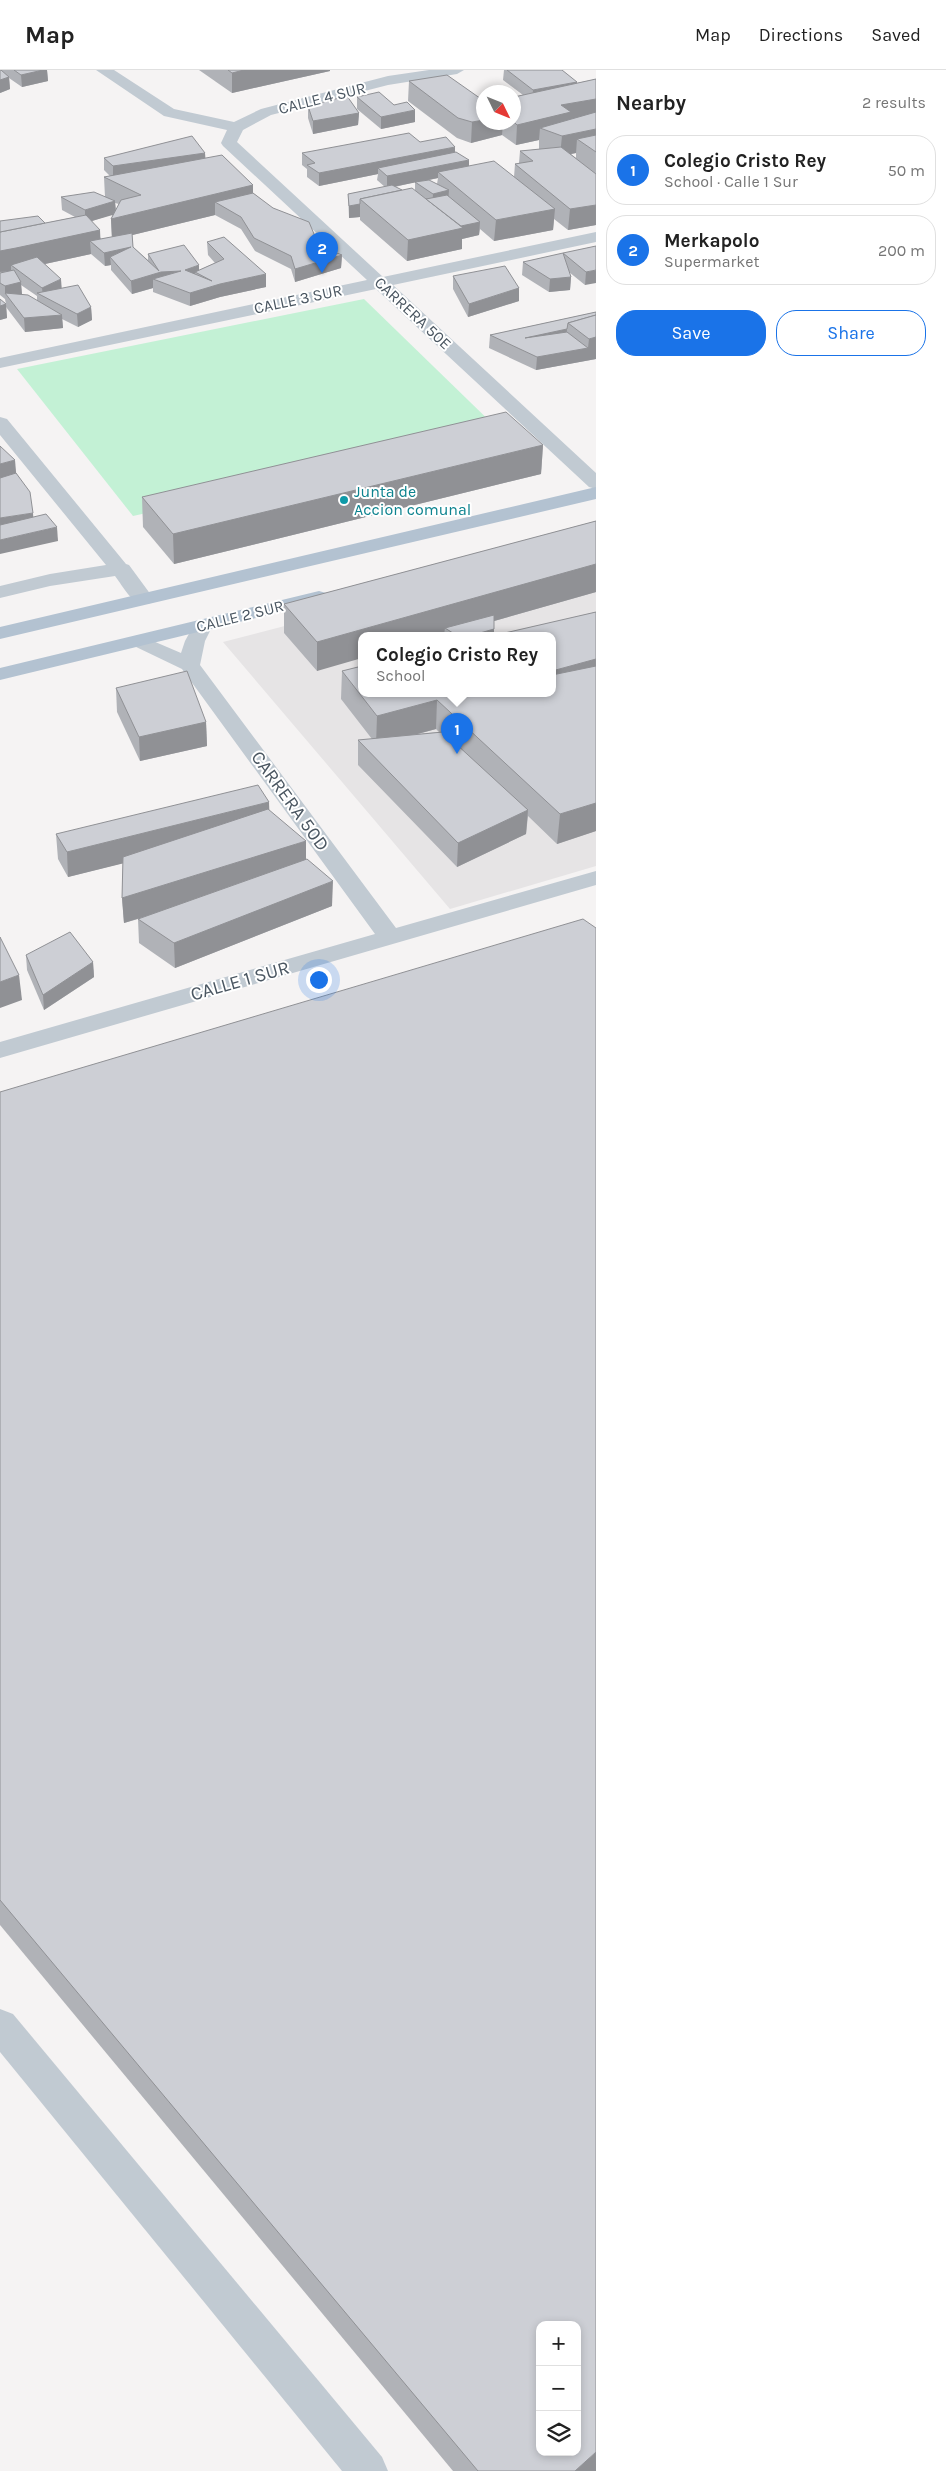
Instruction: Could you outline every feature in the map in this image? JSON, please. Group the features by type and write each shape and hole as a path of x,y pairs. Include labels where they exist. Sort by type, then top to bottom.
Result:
{"main road":[{"path":"0,633 596,493"},
{"name":"CALLE 2 SUR","path":"0,674 336,593"}],"street":[{"path":"104,70 169,114 233,135"},
{"path":"370,70 388,81"},
{"name":"CALLE 4 SUR","path":"233,135 266,112 388,81 457,70"},
{"name":"CARRERA 50E","path":"233,135 379,282 596,483"},
{"name":"CALLE 3 SUR","path":"0,363 596,238"},
{"path":"0,423 122,569 144,599"},
{"path":"0,592 50,580 122,569"},
{"path":"189,665 195,641 203,626"},
{"name":"CARRERA 50D","path":"139,641 189,665 390,938"},
{"name":"CALLE 1 SUR","path":"0,1050 596,878"},
{"path":"0,2025 368,2471"}],"shaded area":[{"path":"596,545 596,866 450,909 223,642"}],"green space":[{"path":"364,299 503,434 133,516 17,369"}],"building":[{"path":"1,70 9,77 0,80"},
{"path":"14,70 43,70 21,75"},
{"path":"228,70 244,70 232,73"},
{"path":"507,70 562,70 577,82 533,90"},
{"path":"447,75 476,95 476,121 458,118 409,81"},
{"path":"596,79 596,99 561,105 571,112 521,124 521,95"},
{"path":"379,92 394,105 407,102 415,110 381,117 357,97"},
{"path":"347,96 359,113 313,121 308,106"},
{"path":"596,112 596,129 562,136 540,128"},
{"path":"409,133 420,142 446,137 455,147 319,173 307,165 315,163 302,153"},
{"path":"596,135 596,152 577,139"},
{"path":"192,136 205,153 113,166 104,158"},
{"path":"561,147 596,174 596,205 570,209 515,164 533,161 520,151"},
{"path":"456,152 469,160 387,176 378,168"},
{"path":"222,155 253,185 111,219 121,200 141,195 104,177"},
{"path":"494,161 555,209 496,220 438,172"},
{"path":"429,180 449,190 433,194 415,182"},
{"path":"392,185 402,190 360,199 360,204 349,206 348,194"},
{"path":"412,188 463,228 408,240 360,199"},
{"path":"94,192 115,201 85,210 61,197"},
{"path":"253,193 273,208 309,222 319,246 342,255 295,269 291,256 254,238 241,217 215,202"},
{"path":"447,195 480,222 461,226 426,199"},
{"path":"86,215 100,230 0,251 0,232"},
{"path":"38,216 45,223 0,232 0,221"},
{"path":"132,233 133,247 159,271 148,254 184,245 199,265 185,270 212,281 195,272 224,259 207,242 224,237 266,274 190,293 153,279 181,271 161,272 131,281 110,257 131,247 104,253 90,241"},
{"path":"596,246 596,270 586,272 563,253"},
{"path":"563,253 571,277 550,279 523,262"},
{"path":"37,257 61,279 42,288 11,265"},
{"path":"505,266 519,288 469,304 453,276"},
{"path":"14,270 21,282 5,286 0,283 0,273"},
{"path":"78,285 91,307 77,314 37,293"},
{"path":"5,293 28,295 62,315 24,318"},
{"path":"0,299 6,304 0,306"},
{"path":"596,312 596,315 568,323 567,329 525,338 567,332 588,348 537,357 490,335"},
{"path":"596,315 596,337 589,339 568,323"},
{"path":"506,412 543,445 173,534 142,497"},
{"path":"0,446 15,460 0,464"},
{"path":"16,473 30,492 33,513 0,518 0,478"},
{"path":"46,514 57,527 0,540 0,525"},
{"path":"596,521 596,564 317,642 284,604"},
{"path":"596,612 596,659 556,670 556,632 509,632"},
{"path":"494,615 494,629 484,632 451,632 445,628"},
{"path":"596,666 596,803 560,814 437,700 377,716 362,697 556,697 556,674"},
{"path":"358,667 358,692 342,671"},
{"path":"187,671 206,722 139,737 116,688"},
{"path":"443,732 528,810 458,843 358,740"},
{"path":"258,785 269,802 67,852 56,834"},
{"path":"268,809 306,841 122,898 123,857"},
{"path":"307,859 333,881 174,943 138,919"},
{"path":"583,919 596,928 596,2452 575,2471 478,2471 0,1900 0,1092"},
{"path":"70,932 93,962 43,995 26,955"},
{"path":"0,937 19,975 0,982"}],"place":[{"name":"Merkapolo","path":"322,273"},
{"name":"Junta de Accion comunal","path":"344,500"},
{"name":"Colegio Cristo Rey","path":"457,754"}]}
